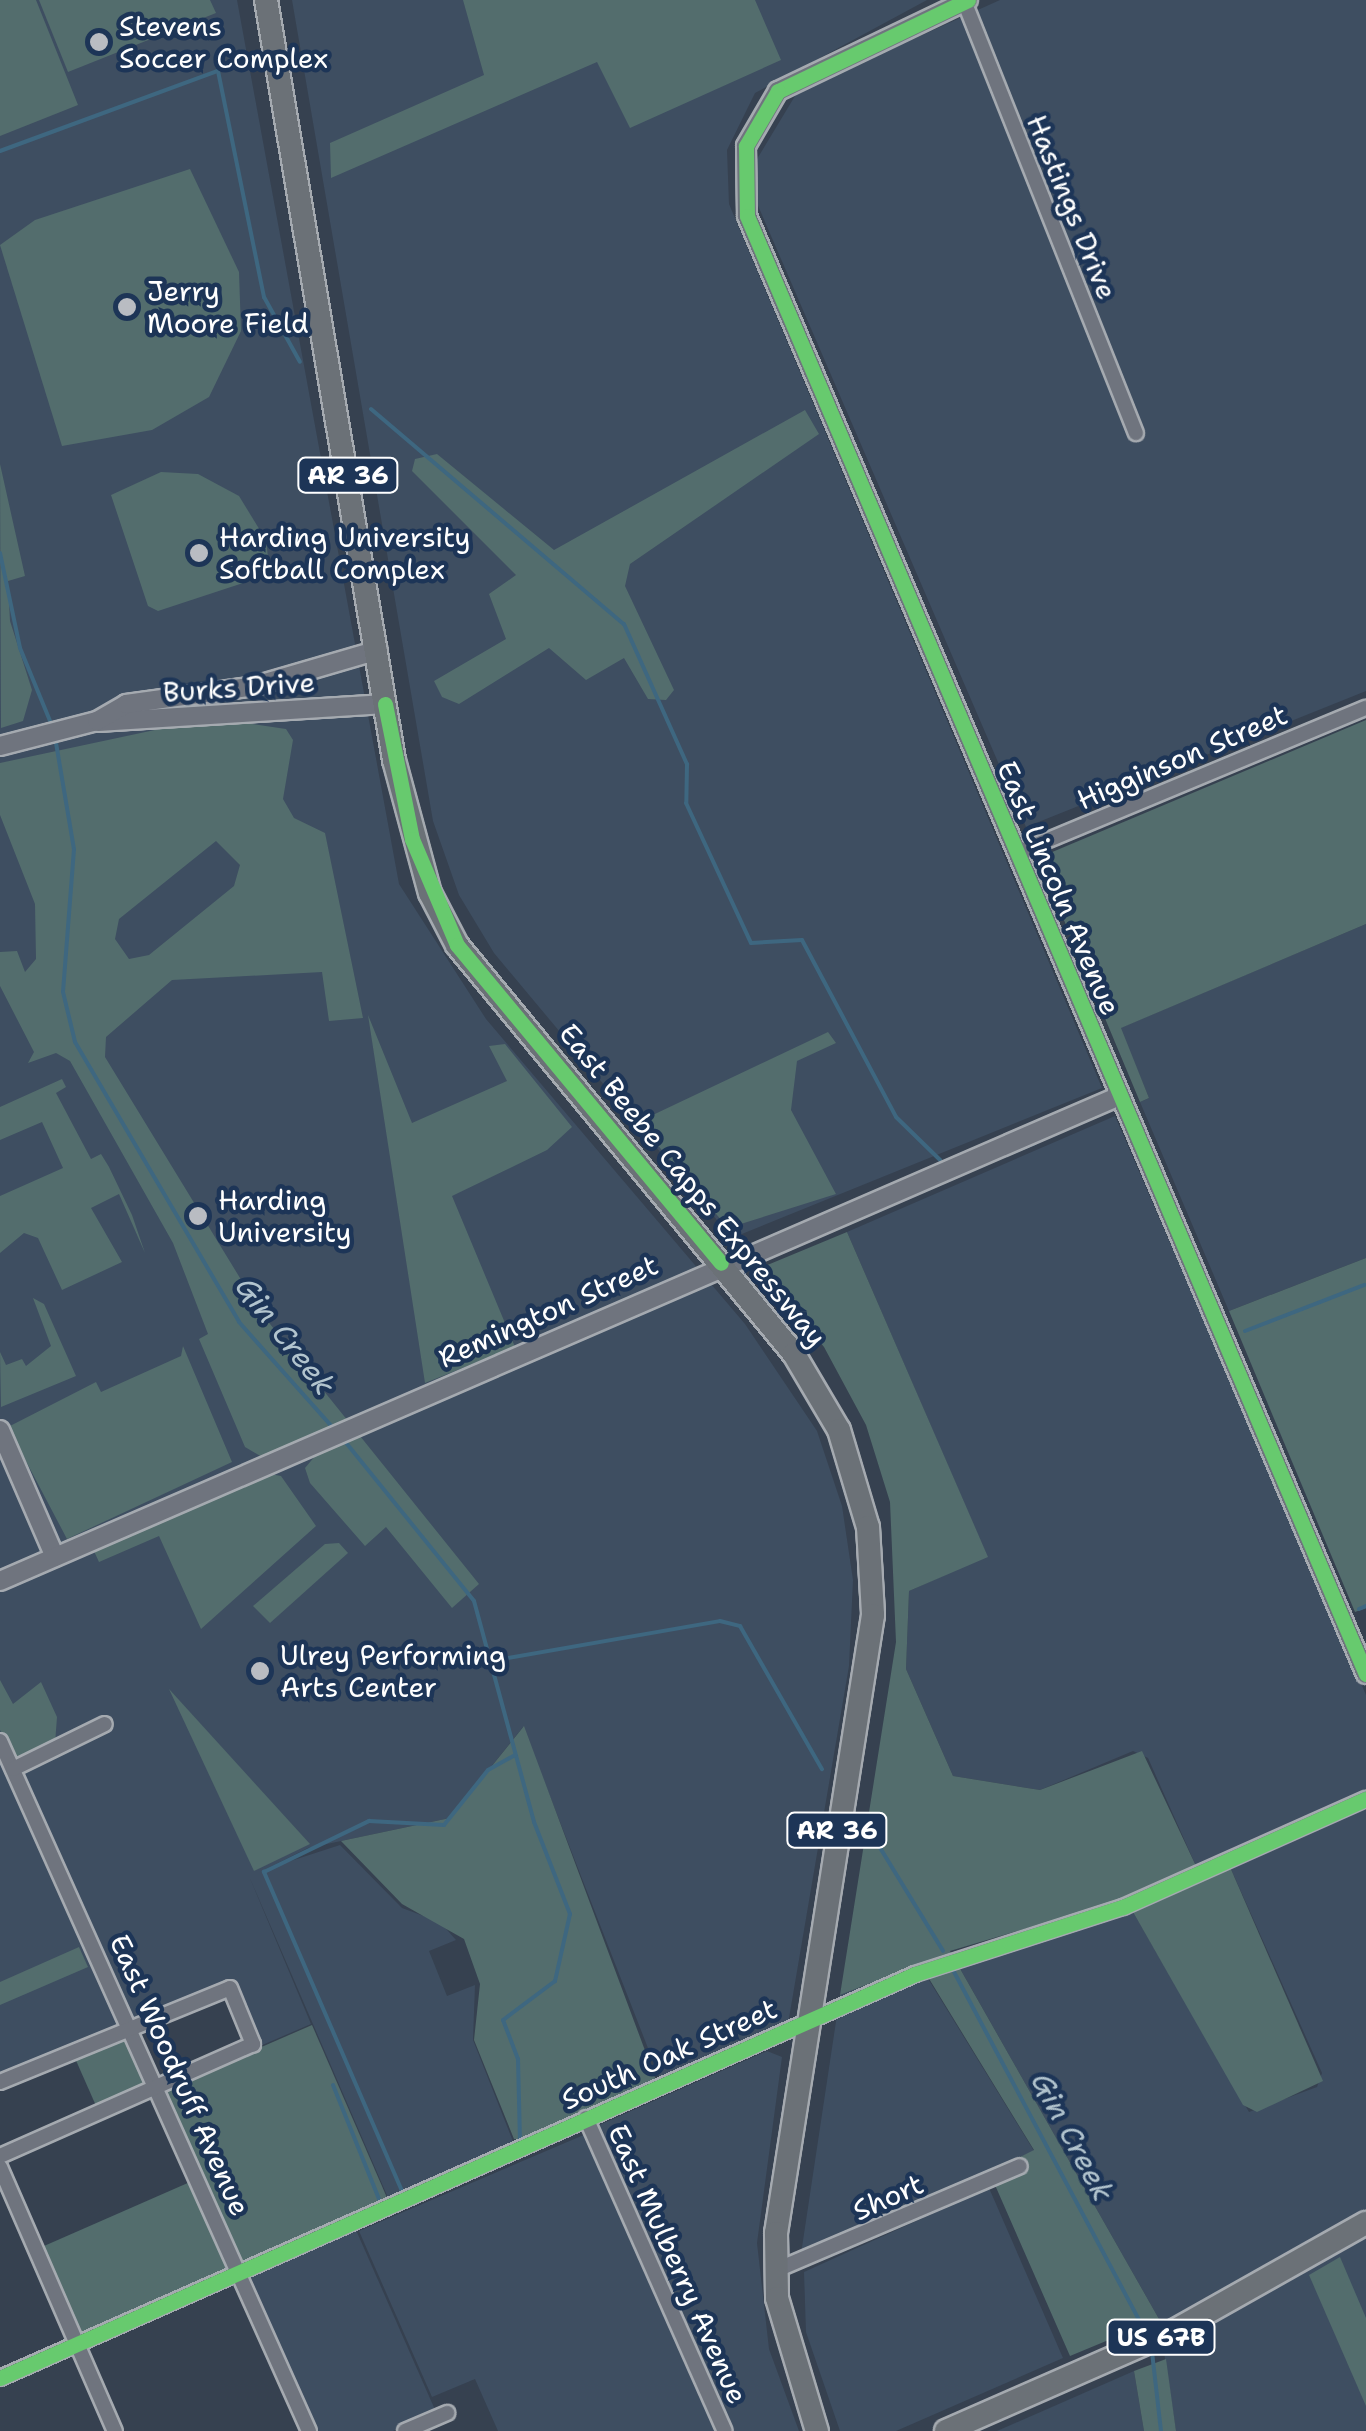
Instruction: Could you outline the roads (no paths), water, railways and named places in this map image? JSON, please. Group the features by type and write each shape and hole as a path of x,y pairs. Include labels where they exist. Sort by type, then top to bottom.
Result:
{"main road":[{"name":"East Beebe Capps Expressway","path":"273,2 386,704 412,839 457,944 721,1263 839,1430 868,1527 873,1616 806,2020 774,2271 817,2431"},
{"name":"US 67B","path":"946,2431 1174,2331 1366,2223"}],"street":[{"name":"East Lincoln Avenue","path":"965,0 800,75 758,116 742,185 747,216 1366,1674"},
{"name":"Hastings Drive","path":"965,0 1136,433"},
{"name":"Burks Drive","path":"97,722 126,704 255,686 378,650"},
{"name":"Burks Drive","path":"8,744 97,722 386,704"},
{"name":"Higginson Street","path":"1017,853 1366,708"},
{"name":"Remington Street","path":"0,1581 721,1263 1120,1096"},
{"path":"0,1430 54,1557"},
{"path":"14,1769 105,1724"},
{"name":"East Woodruff Avenue","path":"0,1740 309,2431"},
{"name":"South Oak Street","path":"0,2378 806,2020 1006,1938 1123,1907 1366,1798"},
{"path":"0,2082 230,1988 254,2044 0,2156"},
{"name":"East Mulberry Avenue","path":"586,2118 725,2431"},
{"name":"Short","path":"774,2271 1020,2166"},
{"path":"0,2167 115,2431"},
{"path":"405,2431 446,2413"}],"waterway":[{"path":"0,151 218,71 264,297 300,362"},
{"path":"371,409 624,624 687,764 686,803 751,943 802,940 896,1117 940,1160"},
{"name":"Gin Creek","path":"0,553 20,648 53,728"},
{"name":"Gin Creek","path":"55,737 74,849 63,992 75,1042 239,1322 333,1428"},
{"path":"953,1176 1035,1143"},
{"path":"1245,1331 1364,1285"},
{"path":"343,1439 474,1601 534,1822 570,1914 555,1981 503,2020 518,2059 520,2140"},
{"path":"1359,1609 1366,1606"},
{"name":"Gin Creek","path":"491,1661 720,1621 740,1626 822,1769"},
{"path":"402,2191 264,1872 369,1821 444,1825 488,1770 515,1755"},
{"name":"Gin Creek","path":"868,1828 943,1951"},
{"name":"Gin Creek","path":"953,1970 1144,2329"},
{"path":"333,2085 381,2204"},
{"name":"Gin Creek","path":"1152,2352 1161,2431"}],"place":[{"name":"Stevens Soccer Complex","path":"99,42"},
{"name":"Jerry Moore Field","path":"127,307"},
{"name":"Harding University Softball Complex","path":"199,553"},
{"name":"Harding University","path":"198,1216"},
{"name":"Ulrey Performing Arts Center","path":"260,1671"}]}
